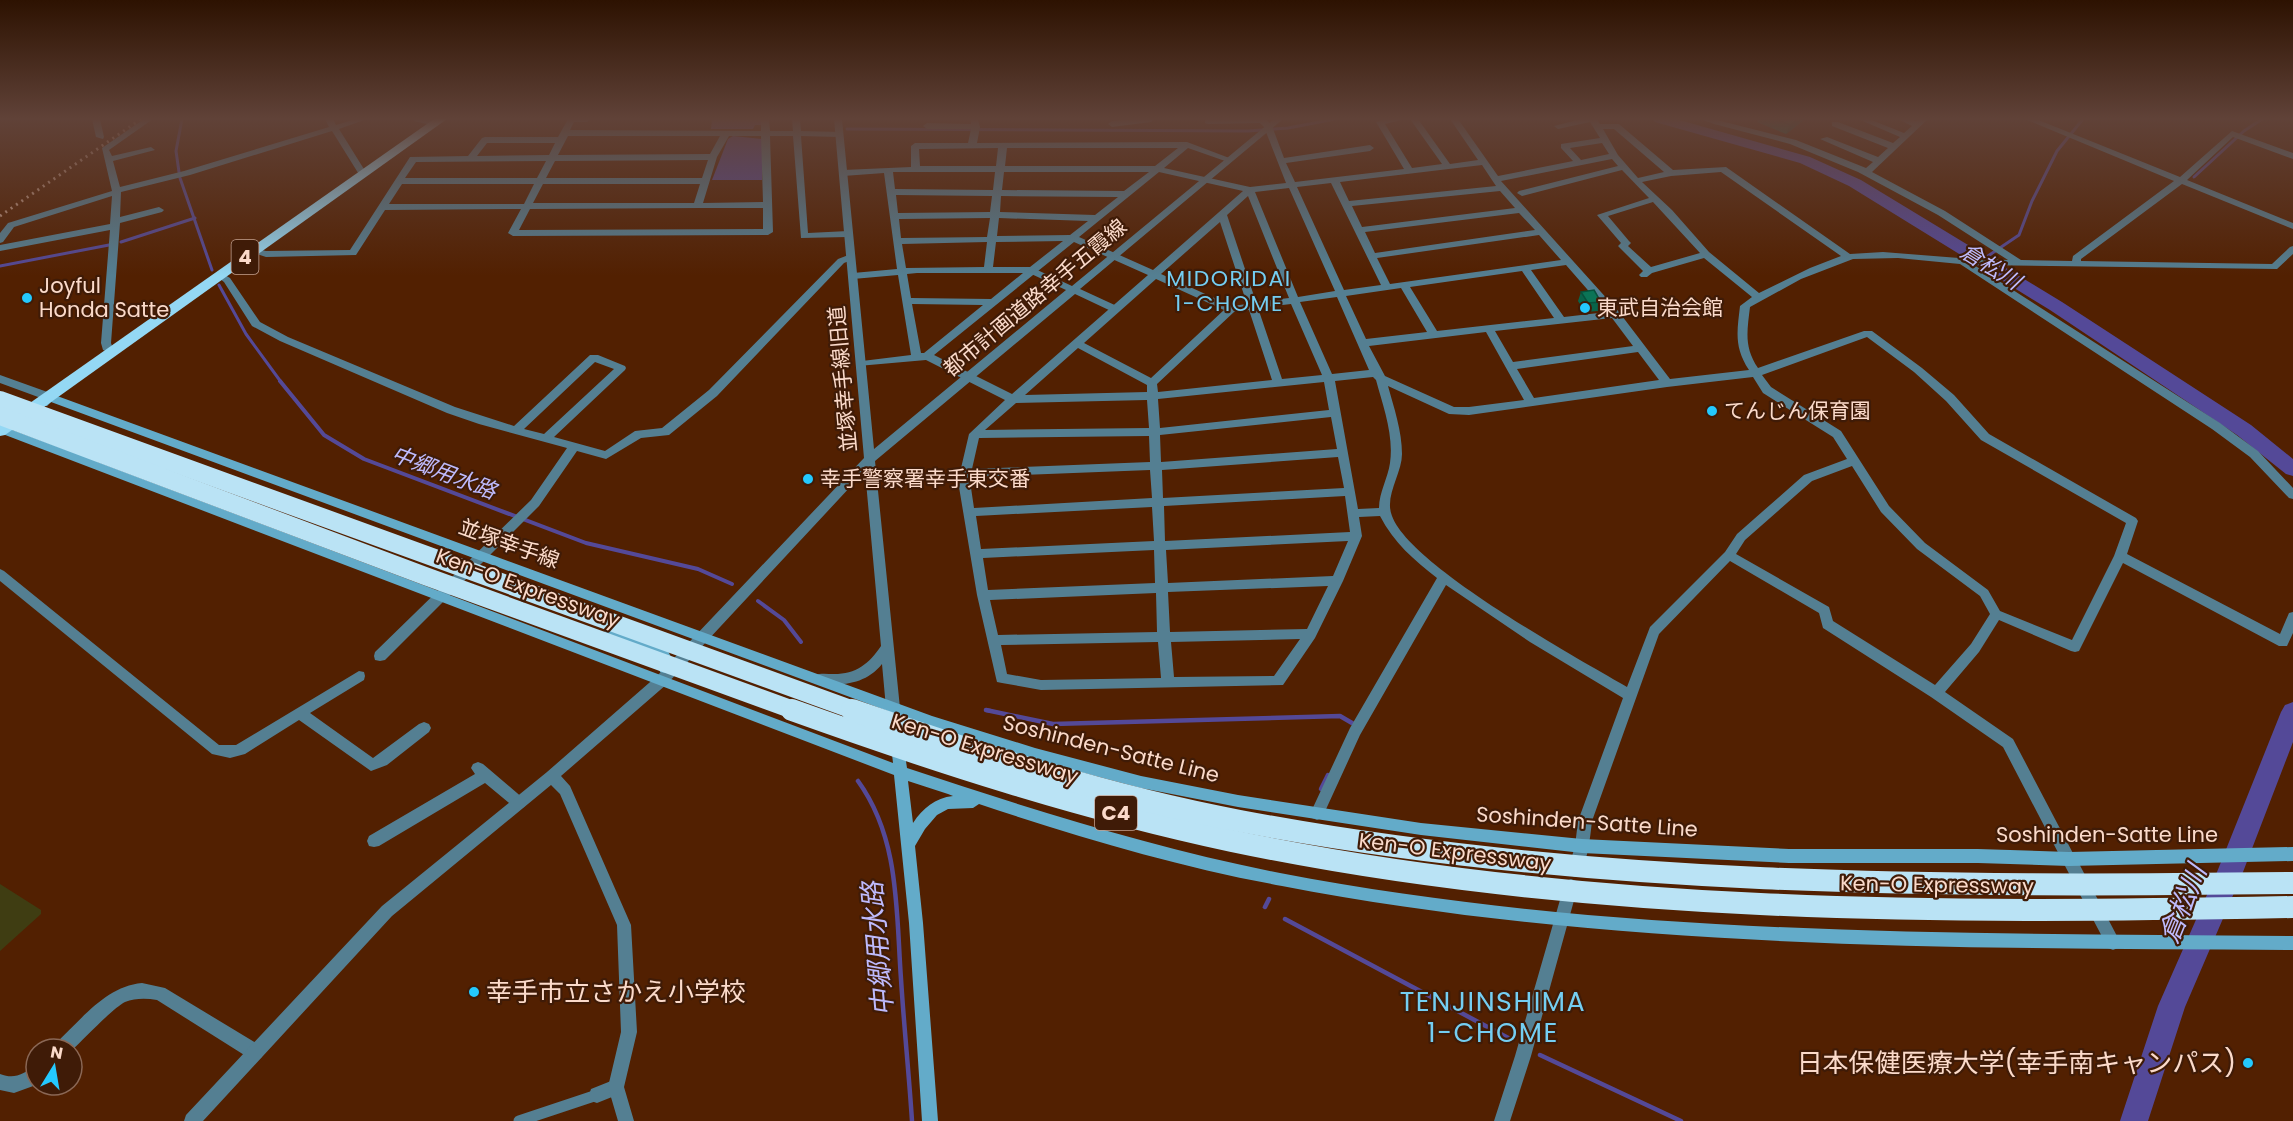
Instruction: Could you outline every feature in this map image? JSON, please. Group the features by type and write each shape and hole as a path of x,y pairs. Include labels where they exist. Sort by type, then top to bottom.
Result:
{"highway":[{"name":"4","path":"1,427 49,397 367,171"},
{"name":"Ken-O Expressway","path":"0,400 464,571 954,746 1048,775 1236,821 1423,852 1620,872 1766,879 1947,883 2081,885 2293,883"},
{"name":"Ken-O Expressway","path":"1,427 487,599 925,758 1068,801 1233,841 1363,865 1486,883 1632,897 1795,906 2031,911 2293,907"}],"main road":[{"path":"49,397 30,419 68,434 71,438 69,447 94,465"},
{"name":"並塚幸手線","path":"49,397 893,708"},
{"path":"1,427 94,465 901,772 1025,814 1177,855 1281,879 1433,905 1561,919 1719,932 2113,943 2293,943"},
{"path":"547,580 589,603 606,628 662,653 666,667 662,680"},
{"path":"893,708 908,846 930,1121"},
{"path":"893,708 907,738 913,743 981,765 991,772 1017,807 1025,814"},
{"name":"Soshinden-Satte Line","path":"893,708 1035,754 1141,782 1317,814 1421,829 1582,846 1789,856 1978,856 2069,859 2293,854"},
{"path":"908,846 922,818 934,808 951,801 993,804"}],"street":[{"path":"112,171 117,191 106,344 107,348 113,351"},
{"path":"0,240 11,225 117,191 193,171"},
{"path":"253,251 266,254 353,253 405,171"},
{"path":"545,171 513,233 768,232 767,171"},
{"path":"698,206 709,171"},
{"path":"800,171 804,236 848,234"},
{"path":"843,173 868,171"},
{"path":"888,171 907,302 921,356"},
{"path":"988,270 999,171"},
{"path":"862,364 921,356 1073,238 1154,171"},
{"path":"1168,171 1250,190 1415,171"},
{"name":"都市計画道路幸手五霞線","path":"192,1121 387,911 552,776 662,680 870,459 1213,171"},
{"path":"1286,171 1378,376 1393,430 1396,464 1384,499 1385,512 1394,535 1472,597 1629,695"},
{"path":"1491,171 1502,188 1615,314 1667,383"},
{"path":"1496,179 1536,171"},
{"path":"1522,193 1606,171"},
{"path":"1627,171 1706,254 1758,297"},
{"path":"1636,181 1671,173 1693,171"},
{"path":"1726,171 1849,257"},
{"path":"2163,171 2293,226"},
{"path":"2078,263 2076,258 2191,171"},
{"path":"1866,172 1943,213 2017,263"},
{"name":"並塚幸手線旧道","path":"843,173 893,708"},
{"path":"399,181 706,181"},
{"path":"1335,181 1386,286"},
{"path":"1346,204 1502,188"},
{"path":"1250,190 1329,378 1353,513 1356,536 1311,634 1278,681 1041,685 1002,678 983,595 965,473 974,434 1250,190"},
{"path":"890,192 1127,194"},
{"path":"1655,200 1602,215 1626,243 1623,246 1646,273 1706,254"},
{"path":"383,207 768,205"},
{"path":"0,248 115,223 159,210"},
{"path":"1359,230 1522,210"},
{"path":"895,216 993,215 1097,218"},
{"path":"1222,215 1278,383"},
{"path":"1372,256 1542,232"},
{"path":"897,241 1073,238 1231,309"},
{"path":"921,356 1012,399 1151,396 1329,378 1378,376 1453,411 1756,373 1868,333 1918,370 1950,398 1985,437 2132,521 2120,556 2075,647 1996,614 1984,593 1921,546 1885,509 1837,434 1767,390 1756,373 1746,358 1741,339 1745,306 1758,297 1831,262 1876,254 2017,263 2274,267 2293,249"},
{"path":"220,275 226,280 252,320 260,327 452,410 606,455 639,434 665,432 713,393 841,261 851,257"},
{"path":"1965,261 2216,426 2254,454 2293,495"},
{"path":"1168,683 1152,383 1231,309 1251,304 1568,262"},
{"path":"1525,267 1560,320"},
{"path":"853,276 903,270 1030,270 1115,309"},
{"path":"1403,284 1434,335"},
{"path":"907,302 992,302"},
{"path":"1363,343 1615,314"},
{"path":"1489,328 1531,402"},
{"path":"1076,343 1152,383"},
{"path":"1511,366 1640,348"},
{"path":"516,429 594,357 621,368 546,438"},
{"path":"0,379 49,397"},
{"path":"0,408 10,416 1,427"},
{"path":"974,434 1154,432 1334,413"},
{"path":"380,656 546,488 574,447"},
{"path":"965,473 1156,466 1342,453"},
{"path":"1502,1121 1523,1056 1582,846 1585,821 1654,631 1729,555 1741,537 1809,478 1853,461"},
{"path":"971,512 1350,492"},
{"path":"1353,513 1385,512"},
{"path":"977,554 1356,536"},
{"path":"1729,555 1825,610 1827,624 1936,693 2008,743 2113,943"},
{"path":"2120,556 2283,642 2293,617"},
{"path":"1,576 213,748 232,753 359,676"},
{"path":"1317,814 1354,732 1444,577"},
{"path":"983,595 1337,581"},
{"path":"1936,693 1975,648 1996,614"},
{"path":"993,640 1311,634"},
{"path":"815,678 846,681 862,675 877,663 888,646"},
{"path":"300,713 371,765 382,761 424,728"},
{"path":"374,841 482,771 519,803"},
{"path":"552,776 565,790 624,925 628,1032 616,1088 626,1121"},
{"path":"75,1037 115,999 125,993 144,990 160,993 255,1052"},
{"path":"0,1082 14,1086 24,1083"},
{"path":"519,1121 616,1088"}],"shaded area":[{"path":"715,171 762,171 762,180 712,180"},
{"path":"0,884 41,910 41,914 0,951"}],"building":[{"path":"1594,290 1601,302 1588,303 1581,292"}],"waterway":[{"name":"倉松川","path":"1830,171 1855,183 2056,306 2244,430 2293,469"},
{"path":"1982,260 2019,235 2047,171"},
{"path":"2194,177 2200,171"},
{"name":"中郷用水路","path":"180,178 194,218"},
{"path":"121,242 194,218"},
{"name":"中郷用水路","path":"194,218 212,270"},
{"path":"0,266 109,245"},
{"name":"中郷用水路","path":"219,285 246,334 281,382"},
{"name":"中郷用水路","path":"280,381 324,435 364,459 586,543 698,569 732,584"},
{"name":"中郷用水路","path":"758,601 784,620 801,642"},
{"path":"991,711 986,710 1053,724 1340,716 1352,723"},
{"name":"倉松川","path":"2134,1121 2172,1006 2230,872 2293,712"},
{"path":"1321,789 1328,775"},
{"name":"中郷用水路","path":"858,781 872,803 882,827 893,876 912,1121"},
{"path":"1265,907 1269,899"},
{"path":"1285,919 1512,1040"},
{"path":"1540,1055 1681,1121"}],"railway":[{"path":"0,216 65,171"}],"place":[{"name":"Joyful Honda Satte","path":"27,298"},
{"name":"東武自治会館","path":"1585,308"},
{"name":"てんじん保育園","path":"1712,411"},
{"name":"幸手警察署幸手東交番","path":"808,479"},
{"name":"幸手市立さかえ小学校","path":"474,992"},
{"name":"日本保健医療大学(幸手南キャンパス)","path":"2248,1063"}],"district":[{"name":"MIDORIDAI 1-CHOME","path":"1229,290"},
{"name":"TENJINSHIMA 1-CHOME","path":"1493,1018"}]}
